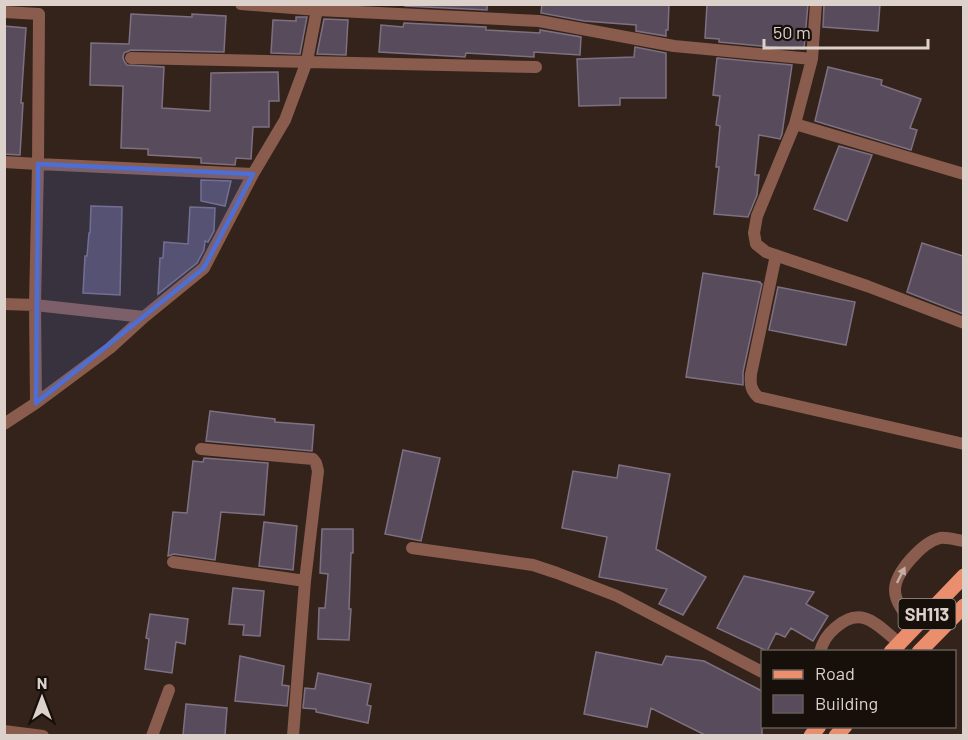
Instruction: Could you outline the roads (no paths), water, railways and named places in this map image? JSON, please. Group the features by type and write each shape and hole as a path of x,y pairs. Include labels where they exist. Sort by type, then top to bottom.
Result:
{"main road":[{"name":"SH113","path":"895,647 963,576"},
{"name":"SH113","path":"920,650 963,606"}],"street":[{"path":"241,4 539,21 674,46 812,59"},
{"path":"816,4 812,59 795,124 757,216 754,233 756,244 766,252 867,286 963,323"},
{"path":"4,424 110,348 204,268 253,174 285,120 308,61 318,7"},
{"path":"4,12 39,9 36,403"},
{"path":"131,58 536,67"},
{"path":"795,124 963,174"},
{"path":"4,162 253,174"},
{"path":"776,255 751,374 752,392 758,397 963,444"},
{"path":"4,304 35,305 144,317"},
{"path":"201,449 313,459 316,463 318,471 305,581 293,735"},
{"path":"916,626 899,606 895,590 898,577 921,548 930,543 940,538 963,541"},
{"path":"412,548 533,565 557,573 617,596 761,671"},
{"path":"173,562 305,581"},
{"path":"819,650 825,637 844,620 854,617 873,621 895,647"},
{"path":"152,735 169,690"},
{"path":"4,731 43,735"}]}
